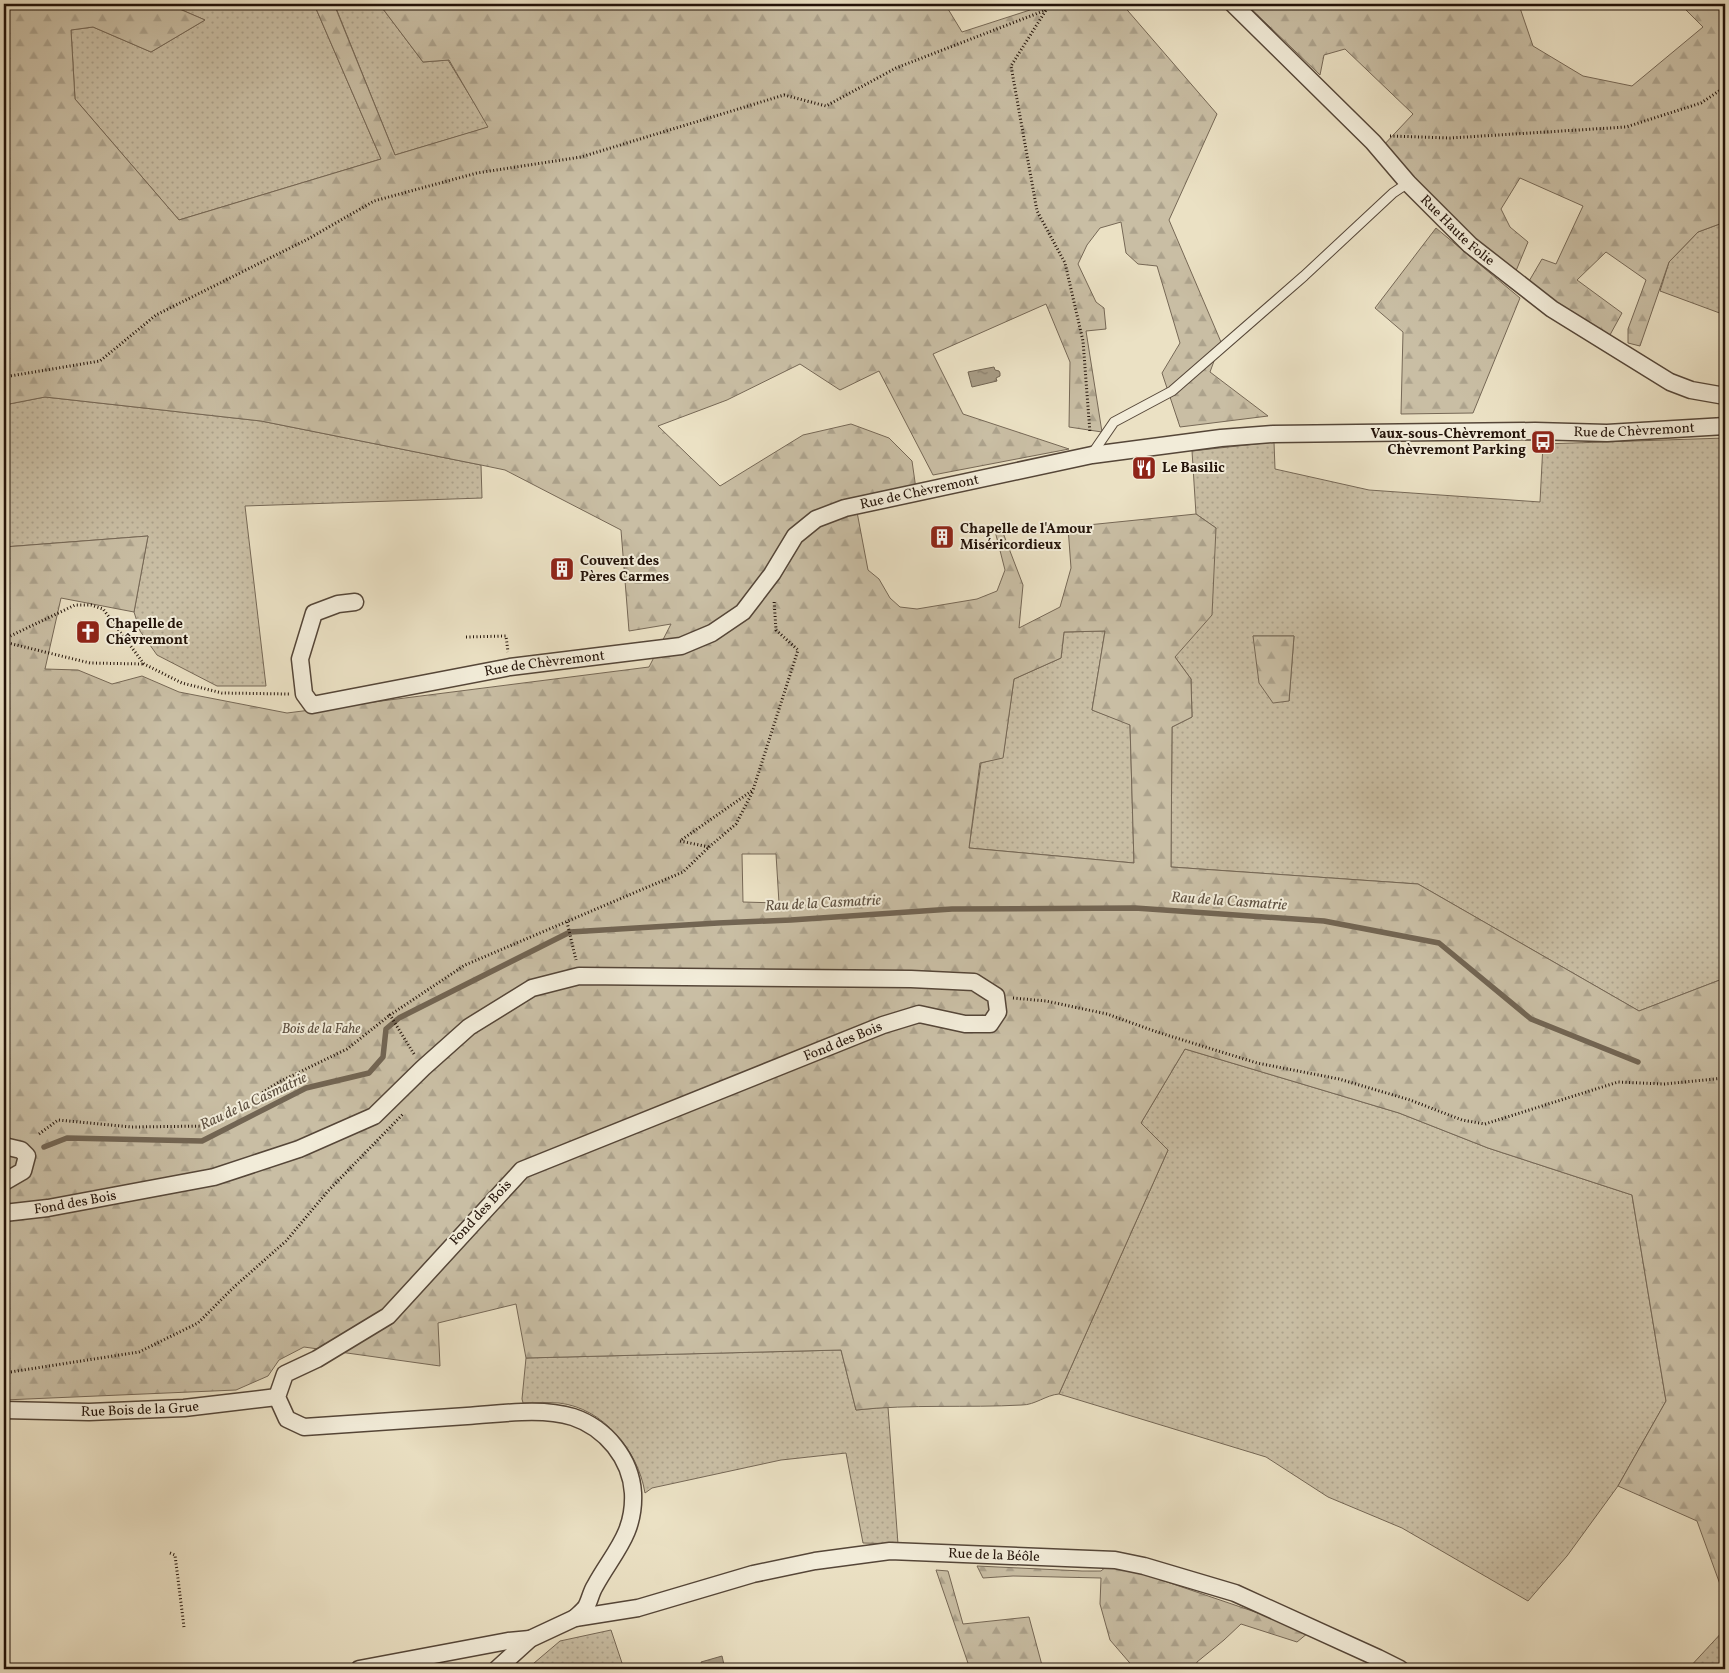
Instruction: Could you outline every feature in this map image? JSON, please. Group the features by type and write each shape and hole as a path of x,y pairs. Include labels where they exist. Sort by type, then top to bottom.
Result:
{"street":[{"name":"Rue Haute Folie","path":"1233,4 1373,142 1408,183 1470,245 1552,309 1670,382 1690,390 1725,396"},
{"name":"Rue de Chèvremont","path":"304,694 312,705 510,667 682,646 712,633 743,612 772,574 795,536 816,519 845,508 1092,454 1221,438 1273,434 1535,431 1607,433 1725,426"},
{"path":"304,694 300,660 314,613 338,604 355,602"},
{"name":"Fond des Bois","path":"4,1213 48,1208 205,1178 299,1148 374,1116 423,1068 469,1028 532,988 579,976 912,979 974,982 996,996 998,1012 990,1024 964,1024 919,1014 882,1025 844,1042 522,1170 388,1316 318,1359 285,1374 277,1397"},
{"path":"4,1146 21,1150 27,1156 24,1171 4,1182"},
{"path":"277,1397 287,1419 304,1427 522,1413 559,1414 588,1424 604,1436 620,1453 632,1483 633,1500 630,1523 622,1544 595,1586 586,1607 576,1618 530,1640 497,1669"},
{"name":"Rue Bois de la Grue","path":"4,1410 89,1412 184,1408 277,1397"},
{"name":"Rue de la Béôle","path":"576,1618 638,1608 762,1572 815,1561 890,1551 1114,1560 1144,1566 1235,1593 1400,1669"},
{"path":"359,1669 508,1641 530,1640"}],"lane":[{"path":"1092,454 1114,422 1172,391 1304,276 1394,193 1408,183"}],"path":[{"path":"1048,4 1010,66 1037,211 1065,262 1083,341 1092,454"},
{"path":"4,376 100,361 156,315 308,239 374,201 477,173 581,157 784,95 826,106 896,68 1046,10"},
{"path":"1373,142 1379,135 1450,138 1626,126 1701,103 1725,87"},
{"path":"39,1134 58,1120 130,1127 209,1126 279,1082 348,1049 465,965 684,872 736,824 753,790 798,650 776,630 772,574"},
{"path":"4,638 76,604 91,605 103,609 144,664"},
{"path":"466,637 506,636"},
{"path":"4,642 90,662 144,664 182,683 222,693 304,694"},
{"path":"709,847 680,840 753,790"},
{"path":"567,922 579,976"},
{"path":"996,996 1046,1001 1107,1014 1256,1063 1339,1079 1410,1100 1462,1120 1485,1124 1618,1082 1664,1084 1725,1078"},
{"path":"391,1017 423,1068"},
{"path":"4,1372 139,1352 198,1323 234,1287 286,1241 328,1191 407,1110"},
{"path":"170,1553 175,1555 184,1626"}],"green space":[{"name":"Bois de la Fahe","path":"4,4 168,4 205,20 151,52 93,27 71,30 75,99 179,220 381,159 314,4 945,4 962,32 1030,10 1039,4 1122,4 1217,114 1169,220 1221,342 1210,372 1268,416 1180,427 1162,373 1180,343 1157,266 1138,264 1126,253 1121,222 1100,228 1087,245 1078,264 1096,302 1104,308 1106,329 1086,331 1102,432 1069,427 1070,362 1046,304 933,354 963,414 1069,449 933,475 879,371 840,390 800,364 727,400 658,426 720,486 803,435 851,424 889,438 912,461 917,496 857,512 868,570 879,579 890,598 900,607 917,609 977,599 997,591 1005,570 995,531 1000,525 1023,585 1019,628 1060,607 1071,568 1068,527 1196,514 1216,528 1212,615 1175,657 1191,679 1192,717 1172,727 1171,867 1418,884 1639,1011 1725,978 1725,1598 1697,1521 1618,1486 1666,1401 1632,1195 1488,1148 1399,1113 1185,1049 1141,1123 1168,1150 1059,1394 1031,1403 1001,1406 897,1407 856,1410 841,1350 526,1358 516,1304 438,1323 440,1366 304,1347 279,1360 268,1376 236,1390 4,1400 4,547 148,536 134,612 61,598 45,669 78,670 112,684 142,676 179,692 287,713 649,667 671,624 629,631 621,530 505,470 261,421 45,397 4,405","holes":["380,5 423,62 449,60 488,127 395,155 336,9","1105,631 1092,710 1130,725 1134,863 969,848 980,763 1003,758 1014,679 1061,658 1064,632","742,854 776,854 779,903 743,902"]},
{"path":"168,4 314,4 381,159 179,220 75,99 71,30 93,27 151,52 205,20"},
{"path":"1246,4 1519,5 1533,46 1583,76 1632,86 1703,27 1680,4 1725,4 1725,222 1698,232 1669,262 1640,346 1628,343 1628,329 1646,280 1606,252 1577,280 1622,313 1605,344 1525,288 1542,259 1556,264 1583,206 1520,178 1501,209 1510,227 1528,242 1513,278 1381,148 1413,114 1345,49 1324,55 1320,75"},
{"path":"380,5 423,62 448,60 489,127 395,155 336,8"},
{"path":"1725,222 1725,315 1660,291 1669,262 1698,232"},
{"path":"1436,228 1520,298 1473,413 1401,414 1403,332 1375,308"},
{"path":"45,397 261,421 481,465 482,498 245,506 266,686 217,686 157,655 140,631 134,612 148,536 4,547 4,405"},
{"path":"1725,438 1725,978 1639,1011 1418,884 1171,867 1172,727 1192,717 1191,679 1175,657 1216,528 1196,514 1192,451 1274,442 1275,469 1369,490 1540,502 1543,444","holes":["1253,636 1294,636 1289,701"]},
{"path":"1105,631 1092,710 1130,724 1134,863 969,848 981,763 1003,757 1014,679 1061,658 1064,632"},
{"path":"1253,636 1294,636 1289,701 1273,703 1259,683"},
{"path":"1185,1049 1399,1113 1488,1148 1632,1195 1666,1401 1618,1486 1567,1556 1528,1601 1402,1528 1328,1497 1266,1457 1059,1394 1168,1150 1141,1123"},
{"path":"841,1350 856,1410 888,1407 898,1544 863,1543 846,1453 781,1460 652,1488 645,1493 635,1462 616,1434 604,1422 590,1413 575,1407 559,1403 523,1403 522,1399 526,1358"},
{"path":"977,1566 1082,1571 1101,1571 1107,1566 1129,1569 1264,1615 1308,1633 1297,1642 1241,1624 1197,1662 1195,1669 1135,1669 1110,1640 1100,1604 1101,1578 1013,1576 983,1578"},
{"path":"936,1570 948,1571 963,1624 1029,1617 1043,1669 970,1669"},
{"path":"1725,1629 1725,1669 1688,1669"},
{"path":"611,1630 624,1669 527,1669 560,1641"}],"water":[{"path":"994,367 1000,373 1000,376 996,378 997,381 972,387 968,372"},
{"path":"722,1656 725,1669 703,1669 701,1662"}],"waterway":[{"name":"Rau de la Casmatrie","path":"44,1147 67,1138 202,1141 306,1088 369,1073 383,1057 386,1029 399,1018 570,932 952,909 1135,908 1324,921 1439,943 1531,1019 1638,1062"}],"place":[{"name":"Vaux-sous-Chèvremont Chèvremont Parking","path":"1543,442"},
{"name":"Le Basilic","path":"1144,468"},
{"name":"Chapelle de l'Amour Miséricordieux","path":"942,537"},
{"name":"Couvent des Pères Carmes","path":"562,569"},
{"name":"Chapelle de Chêvremont","path":"88,632"}]}
